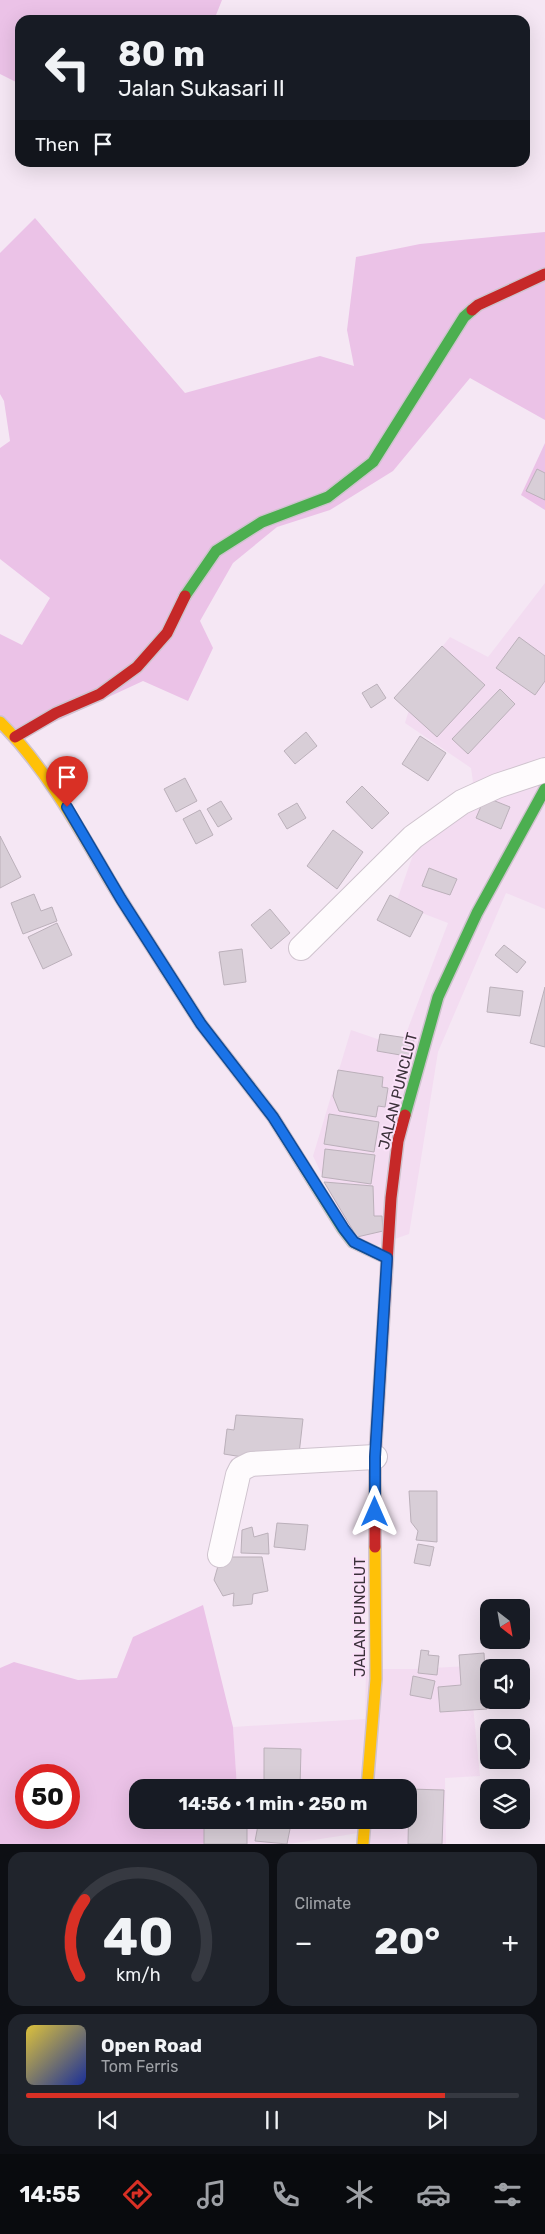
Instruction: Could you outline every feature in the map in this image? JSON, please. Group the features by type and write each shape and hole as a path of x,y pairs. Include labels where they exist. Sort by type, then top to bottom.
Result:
{"street":[{"path":"15,737 56,713 100,694 137,667 167,633 188,591 216,551 262,522 328,497 374,462 464,317 478,305 545,274"},
{"path":"0,722 15,737 58,792 121,899 201,1024 273,1117 344,1229 354,1242 387,1258"},
{"path":"301,948 414,837 462,802 497,786 545,770"},
{"name":"JALAN PUNCLUT","path":"369,1779 376,1679 375,1457 387,1258 398,1141 438,997 477,913 545,789"},
{"path":"220,1555 241,1469 251,1464 375,1457"},
{"path":"363,1844 364,1829"}],"shaded area":[{"path":"0,0 222,0 216,15 15,15 15,82 0,74"},
{"path":"35,218 185,393 320,356 354,366 347,330 356,257 420,244 545,232 545,420 470,378 393,471 330,510 277,527 233,563 200,621 213,648 188,701 143,681 33,732 0,733 0,634 22,645 50,598 0,559 0,448 10,441 4,401 0,394 0,253"},
{"path":"545,443 545,510 521,495"},
{"path":"545,583 545,909 506,893 438,1052 409,1234 378,1245 355,1244 313,1156 351,1030 401,1047 448,923 396,903 420,835 473,782 471,768 405,723 420,674 450,637 488,657"},
{"path":"203,1605 233,1727 236,1779 129,1779 129,1829 240,1829 241,1844 0,1844 0,1668 14,1662 78,1680 117,1678 133,1637"},
{"path":"469,1666 480,1776 445,1778 446,1844 370,1844 371,1831 289,1844 241,1844 240,1829 417,1829 417,1779 236,1779 233,1727 365,1719 366,1669"}],"building":[{"path":"537,469 545,473 545,500 526,491"},
{"path":"519,637 545,656 545,681 535,695 496,668"},
{"path":"442,646 485,685 437,737 394,698"},
{"path":"377,684 386,698 371,708 362,693"},
{"path":"500,689 515,704 468,754 452,739"},
{"path":"306,732 317,746 295,764 284,751"},
{"path":"420,736 446,753 428,781 402,764"},
{"path":"185,778 197,801 176,812 164,789"},
{"path":"362,786 389,813 372,829 346,802"},
{"path":"485,797 510,807 501,829 476,818"},
{"path":"221,801 232,819 218,827 207,809"},
{"path":"297,803 306,818 287,829 278,814"},
{"path":"200,810 213,835 196,844 183,819"},
{"path":"333,830 363,852 337,889 307,866"},
{"path":"0,836 21,877 0,888"},
{"path":"429,868 457,879 450,895 422,886"},
{"path":"34,894 41,911 52,907 57,921 23,934 11,903"},
{"path":"390,895 423,912 410,937 377,920"},
{"path":"270,909 290,933 271,949 251,925"},
{"path":"57,923 72,955 43,969 28,937"},
{"path":"504,945 526,962 517,973 495,955"},
{"path":"242,949 246,982 224,985 219,952"},
{"path":"490,987 523,991 520,1016 487,1012"},
{"path":"545,987 545,1047 530,1043"},
{"path":"380,1034 414,1039 412,1057 377,1051"},
{"path":"338,1070 383,1077 382,1087 388,1088 385,1107 378,1106 376,1117 339,1111 333,1096"},
{"path":"329,1114 379,1122 374,1152 324,1144"},
{"path":"325,1149 375,1155 371,1184 322,1177"},
{"path":"324,1182 373,1186 374,1216 382,1216 383,1231 357,1237"},
{"path":"236,1415 303,1419 299,1454 255,1459 224,1454 227,1429 234,1430"},
{"path":"409,1491 437,1491 437,1542 416,1540 418,1531 411,1522"},
{"path":"277,1523 308,1525 305,1550 274,1547"},
{"path":"252,1527 254,1537 268,1533 269,1554 241,1553 242,1530"},
{"path":"418,1544 434,1547 430,1566 414,1563"},
{"path":"228,1557 262,1557 268,1591 253,1594 252,1604 233,1606 234,1593 223,1596 214,1580 218,1566"},
{"path":"421,1650 429,1651 428,1655 439,1656 437,1675 418,1673"},
{"path":"484,1653 484,1659 480,1659 480,1709 487,1709 440,1712 438,1687 461,1685 459,1655"},
{"path":"413,1676 435,1681 431,1699 410,1695"},
{"path":"264,1748 301,1749 300,1779 264,1779"},
{"path":"417,1789 444,1790 442,1844 408,1844 408,1829 417,1829"},
{"path":"204,1829 247,1829 247,1844 204,1844"},
{"path":"257,1829 290,1829 287,1844 255,1841"}],"traffic: fast":[{"path":"185,596 216,551 262,522 328,497 373,462 464,317 472,310"},
{"path":"405,1115 438,997 477,913 545,789"},
{"path":"165,968 201,1024 273,1117 343,1229 353,1242 387,1258"}],"traffic: slow":[{"path":"0,722 32,758 60,798 165,968"},
{"path":"368,1779 376,1679 375,1547"},
{"path":"363,1844 364,1829"}],"traffic: jam":[{"path":"472,310 478,305 545,274"},
{"path":"15,737 56,713 100,694 137,667 167,633 185,596"},
{"path":"375,1547 375,1457 391,1198 398,1141 405,1115"}],"route":[{"path":"67,807 121,899 201,1024 273,1117 344,1229 354,1242 387,1258 375,1457 375,1512"}]}
